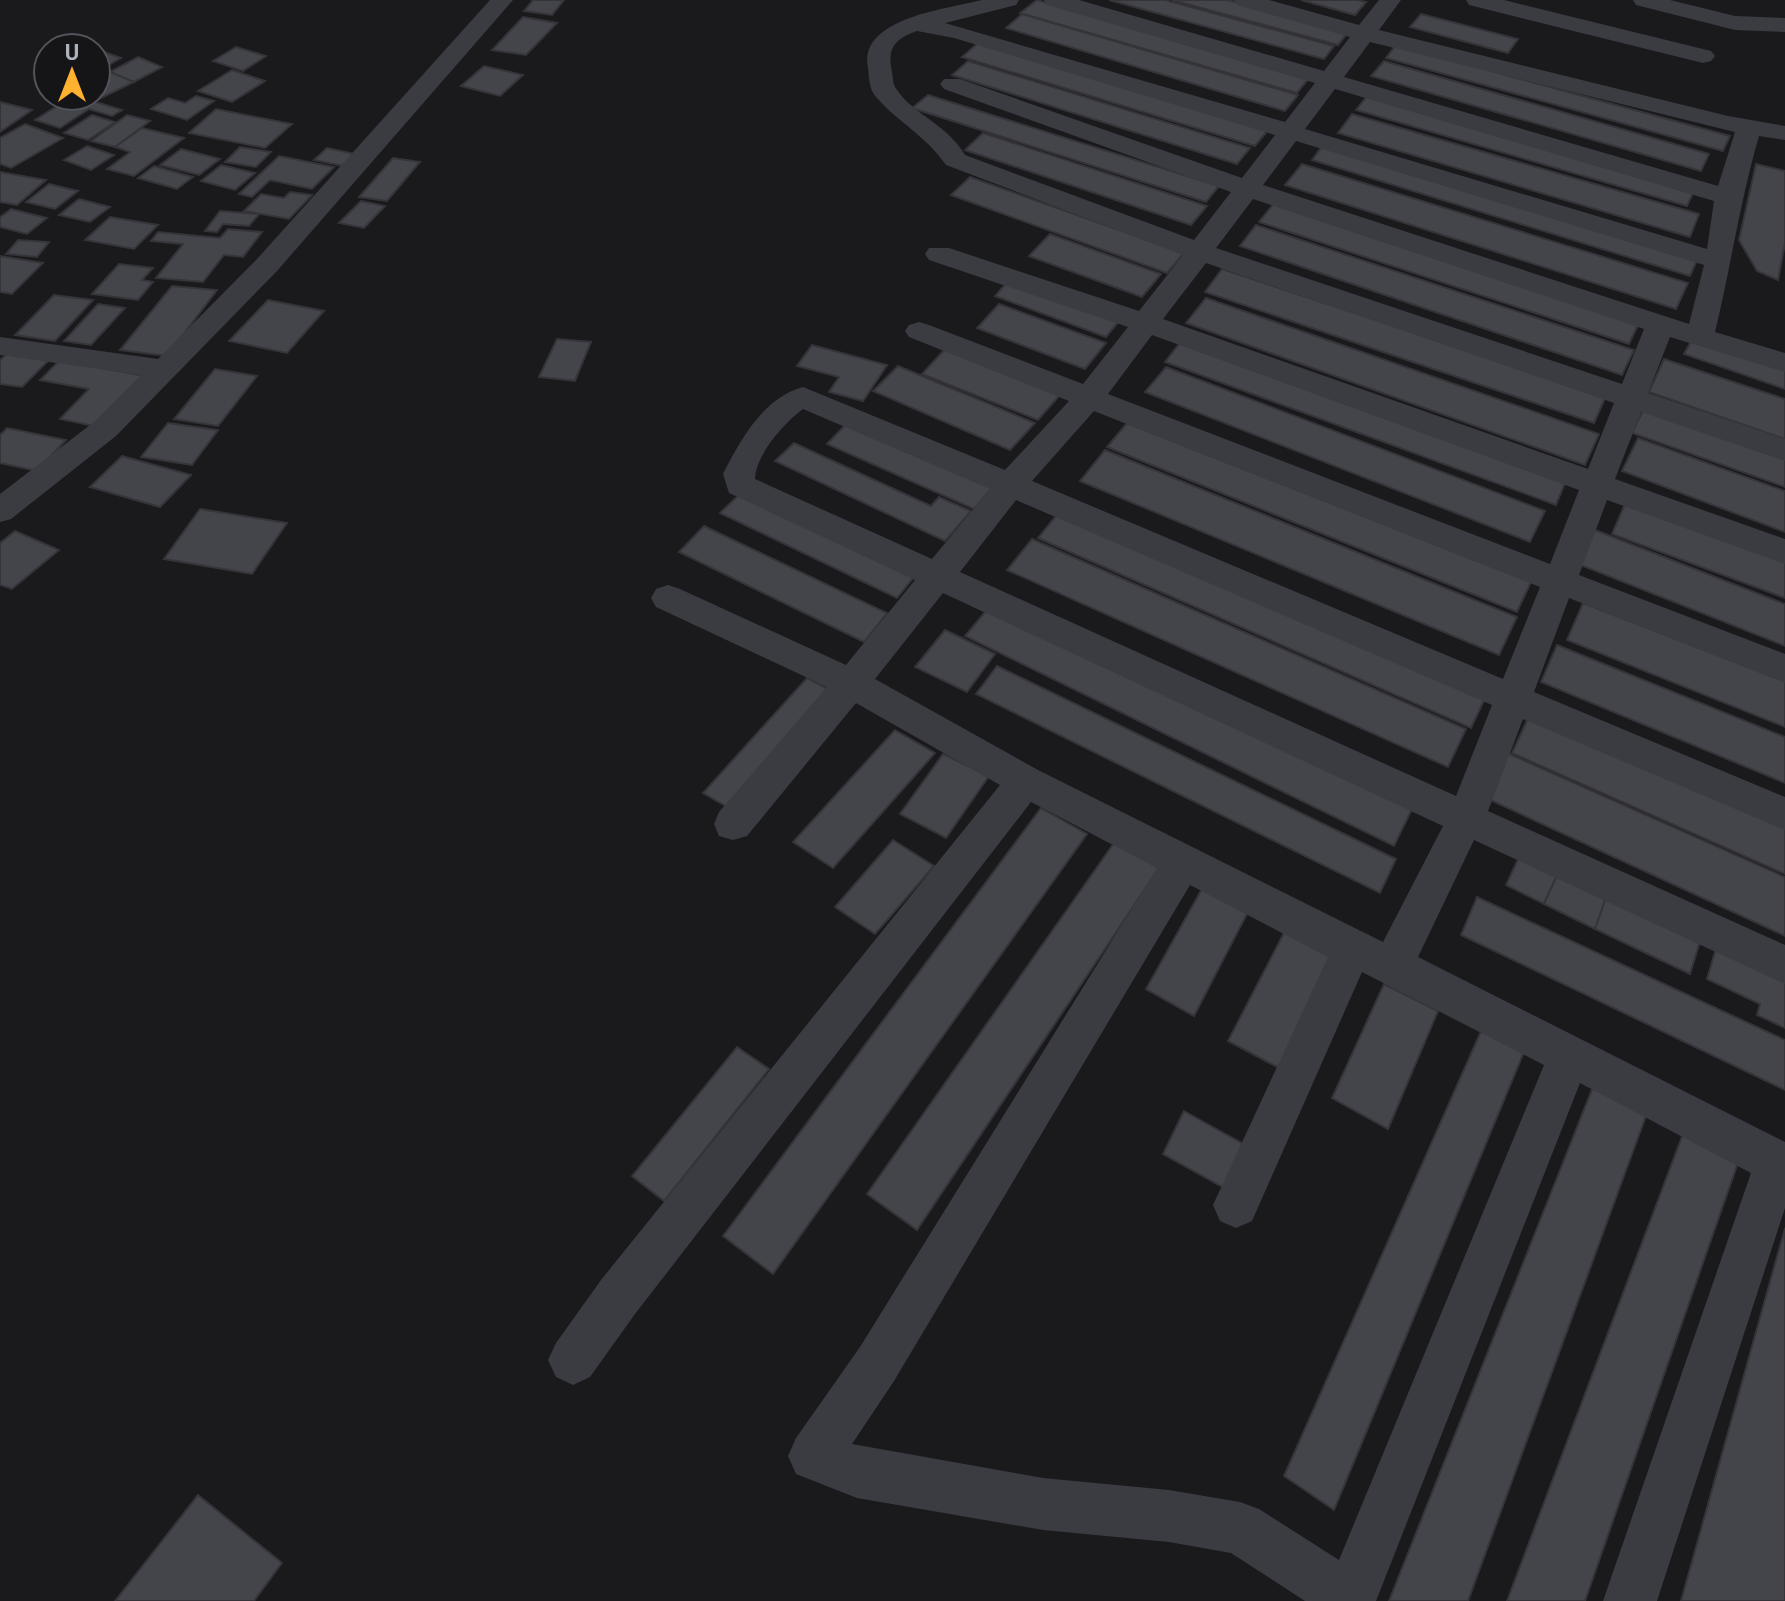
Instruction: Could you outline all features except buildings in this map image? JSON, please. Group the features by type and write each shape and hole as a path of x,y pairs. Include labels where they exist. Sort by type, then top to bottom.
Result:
{"street":[{"path":"0,511 105,429 267,265 502,0"},
{"path":"1008,0 898,30 880,47 877,56 884,92 946,144 947,151 955,160 1201,252 1785,450"},
{"path":"974,39 1021,0"},
{"path":"1055,0 1728,197"},
{"path":"1245,0 1366,34 1749,127 1785,133"},
{"path":"733,824 852,683 1011,484 1088,399 1390,0"},
{"path":"1477,0 1508,4 1703,56"},
{"path":"1644,0 1735,23 1785,25"},
{"path":"916,24 958,32 1719,261"},
{"path":"952,84 1248,189 1785,363"},
{"path":"1700,335 1719,261 1728,197 1749,127"},
{"path":"939,254 1146,323 1785,552"},
{"path":"1393,965 1467,816 1660,325"},
{"path":"919,331 1785,669"},
{"path":"0,346 164,369"},
{"path":"1785,814 803,397 783,407 739,474 740,485 1467,816 1785,965"},
{"path":"668,598 852,683 1025,781 1781,1164 1630,1601"},
{"path":"573,1360 618,1297 1025,781"},
{"path":"1183,861 877,1364 814,1456 857,1472 1043,1504 1169,1516 1240,1528 1335,1589 1356,1584 1569,1056"},
{"path":"1236,1205 1352,949"}]}
